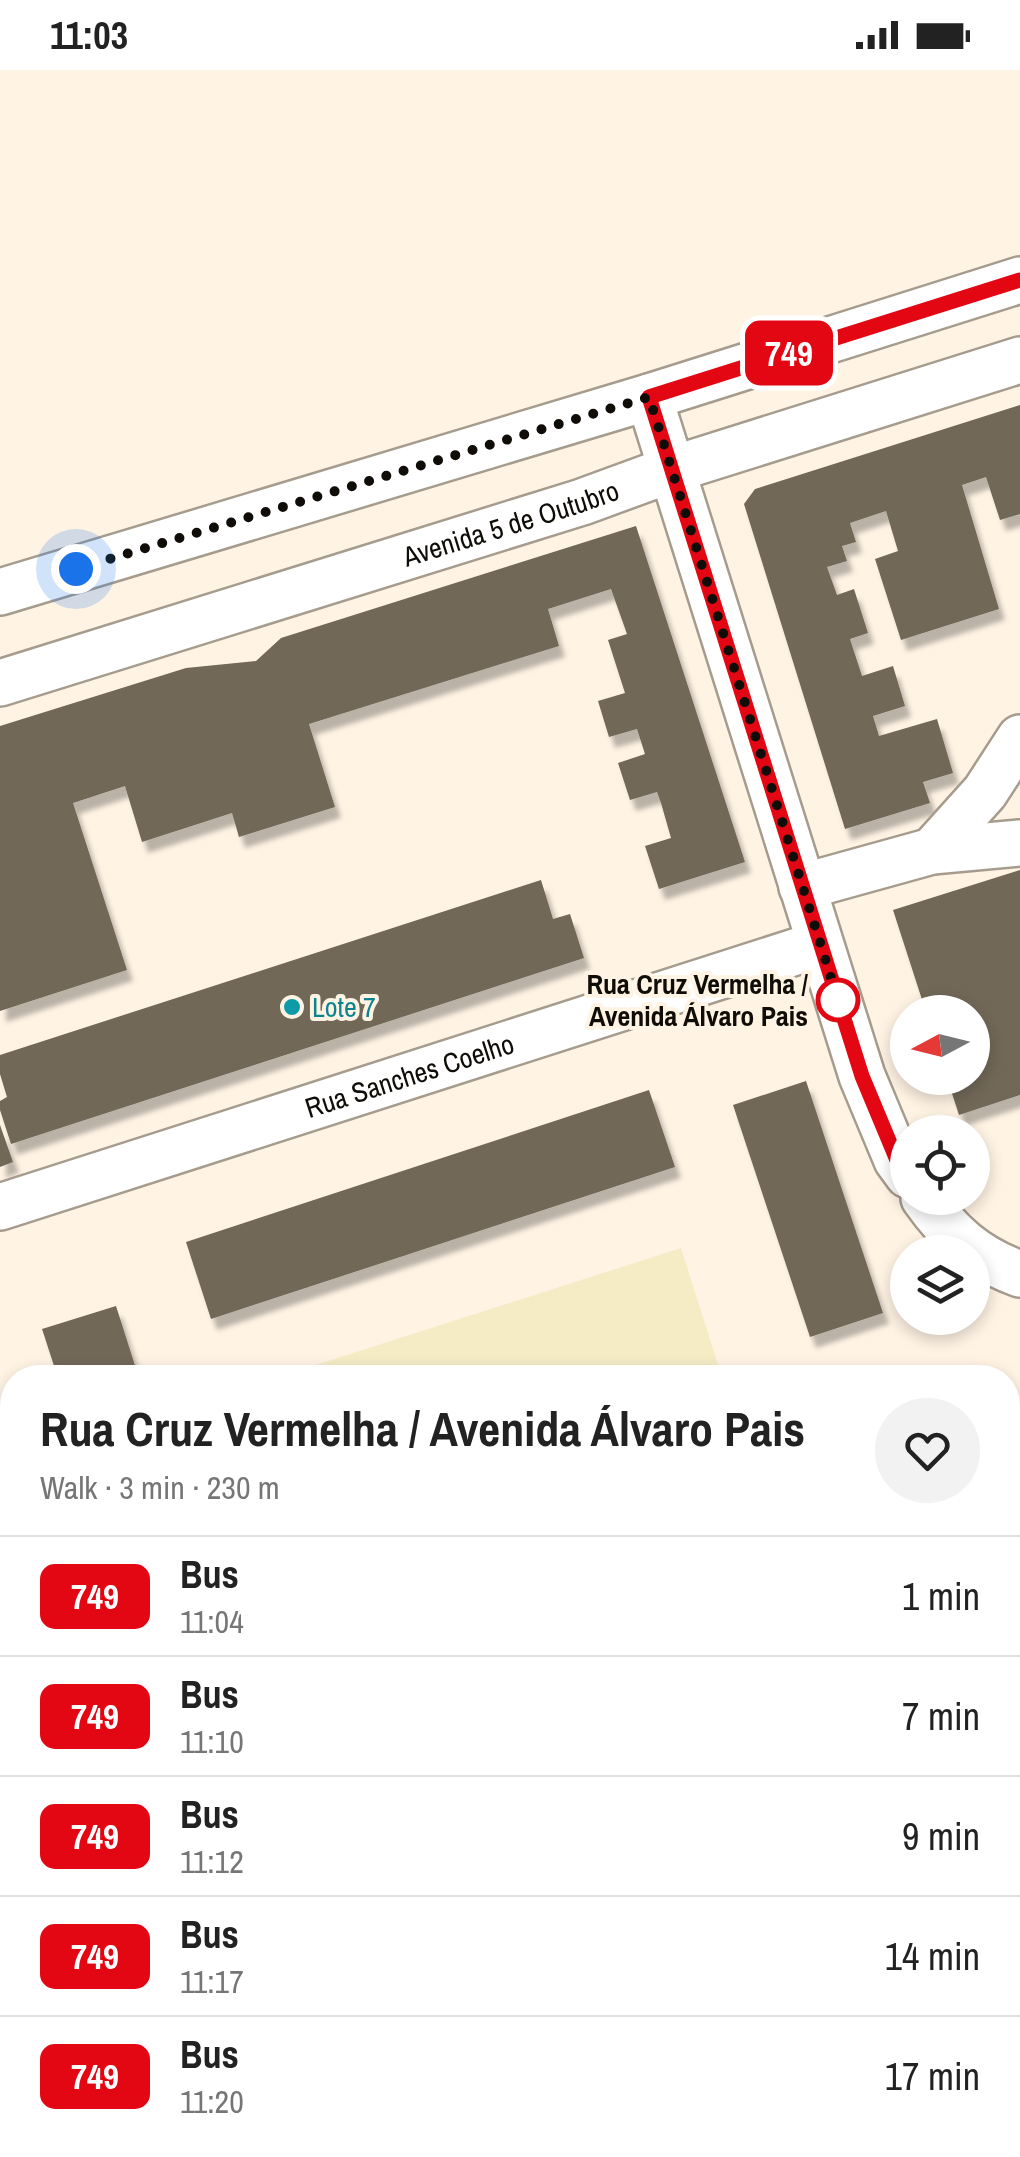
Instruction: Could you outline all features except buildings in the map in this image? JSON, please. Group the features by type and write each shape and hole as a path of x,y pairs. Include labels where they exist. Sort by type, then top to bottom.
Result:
{"street":[{"path":"0,592 649,397 1020,280"},
{"name":"Avenida 5 de Outubro","path":"0,683 582,502 1020,360"},
{"path":"649,397 862,1076 890,1143"},
{"path":"932,851 996,778 1020,738"},
{"path":"802,887 932,851 1020,843"},
{"name":"Rua Sanches Coelho","path":"0,1207 820,944"},
{"path":"936,1215 944,1227 989,1262 1020,1274"}],"sand":[{"path":"681,1248 718,1365 315,1365"}],"bus line":[{"name":"749","path":"890,1143 862,1076 649,397 1020,280"}],"place":[{"name":"Rua Cruz Vermelha / Avenida Álvaro Pais","path":"838,1000"},
{"name":"Lote 7","path":"292,1007"}],"route":[{"path":"76,569 649,397 838,1000"}]}
